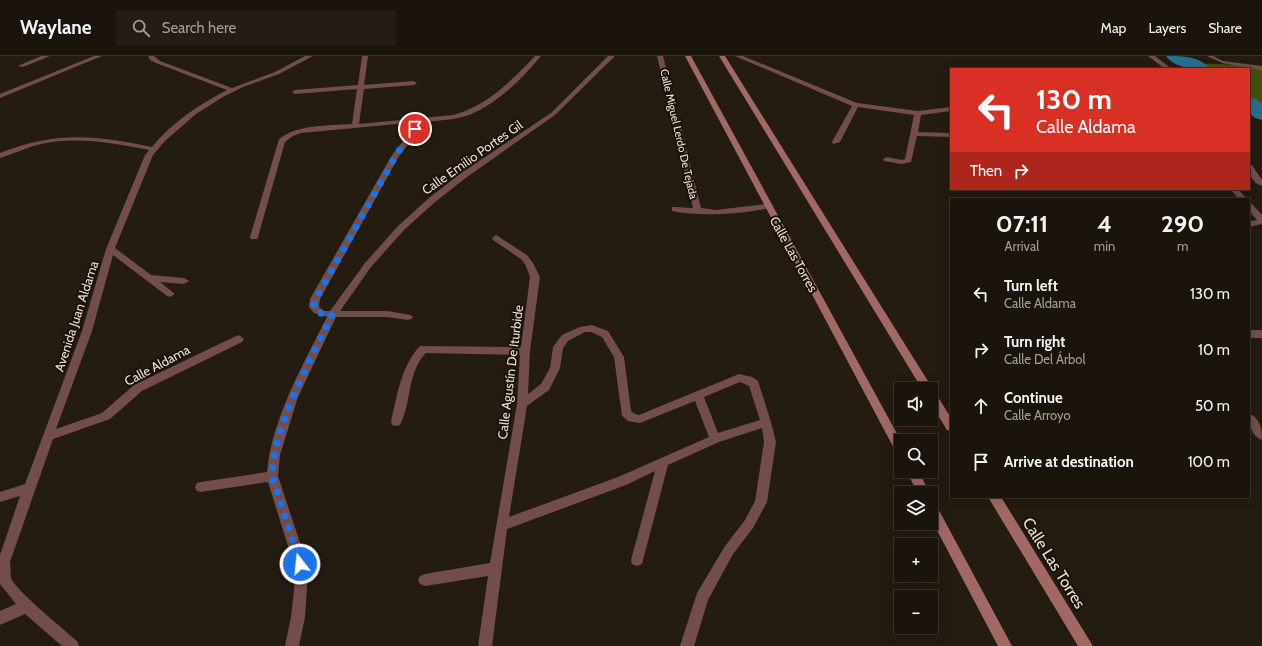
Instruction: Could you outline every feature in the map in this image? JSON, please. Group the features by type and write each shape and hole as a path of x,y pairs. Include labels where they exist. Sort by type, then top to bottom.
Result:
{"main road":[{"name":"Calle Las Torres","path":"688,56 767,206 894,438"},
{"path":"722,56 923,382"},
{"path":"938,406 950,425"},
{"name":"Calle Las Torres","path":"995,498 1086,646"},
{"path":"938,520 1006,646"}],"street":[{"path":"21,66 47,56"},
{"path":"0,96 98,56"},
{"name":"Avenida Juan Aldama","path":"72,646 27,606 11,589 5,580 3,571 4,562 29,488 87,331 110,249 153,149 162,139 194,113 232,90 277,73 310,56"},
{"path":"354,126 365,56"},
{"path":"254,237 282,141 285,137 301,131 453,117 471,112 503,90 538,56"},
{"name":"Calle Emilio Portes Gil","path":"292,646 298,616 302,572 298,555 272,476 274,456 292,397 332,314 368,265 415,215 464,175 553,114 612,56"},
{"name":"Calle Miguel Lerdo De Tejada","path":"660,56 698,212"},
{"path":"738,56 856,105 918,113 950,109"},
{"path":"1151,56 1168,68"},
{"path":"151,57 158,62 232,90"},
{"path":"295,92 414,83"},
{"path":"836,142 856,105"},
{"path":"886,159 902,162 908,160 918,113"},
{"path":"408,317 387,314 319,313 316,310 315,299 396,155 424,119"},
{"path":"914,134 950,135"},
{"path":"0,156 32,144 68,138 103,139 153,149"},
{"path":"1250,169 1262,184"},
{"path":"1235,190 1242,198"},
{"path":"675,209 698,212 716,212 767,206"},
{"path":"1250,207 1262,220 1250,224"},
{"name":"Calle Agustín De Iturbide","path":"485,646 501,525 522,404 525,351 534,285 534,273 529,263 524,257 496,238"},
{"path":"110,249 170,294"},
{"path":"148,278 184,281"},
{"path":"522,404 545,387 555,368 558,347 565,338 583,329 592,328 605,334 619,357 626,413 632,418 640,418 739,378 748,380 754,384 766,422 770,442 761,502 750,524 729,550 702,598 687,646"},
{"path":"1250,334 1262,334"},
{"name":"Calle Aldama","path":"48,436 106,416 114,411 127,396 138,388 239,340"},
{"path":"396,422 412,369 418,355 424,349 525,351"},
{"path":"698,395 716,439"},
{"path":"1250,419 1262,435"},
{"path":"501,525 622,481 716,439 766,422"},
{"path":"637,560 663,463"},
{"path":"201,487 272,476"},
{"path":"0,497 29,488"},
{"path":"425,580 496,568"},
{"path":"0,618 27,606"}],"lane":[{"path":"1209,56 1222,62 1262,68"}],"green space":[{"path":"1192,63 1262,66 1262,114 1250,104 1250,68 1200,68"}],"waterway":[{"path":"1175,56 1200,68"},
{"path":"1250,104 1262,114"}],"route":[{"path":"300,564 272,476 272,464 292,397 332,314 319,313 314,307 314,302 396,155 415,129"}]}
